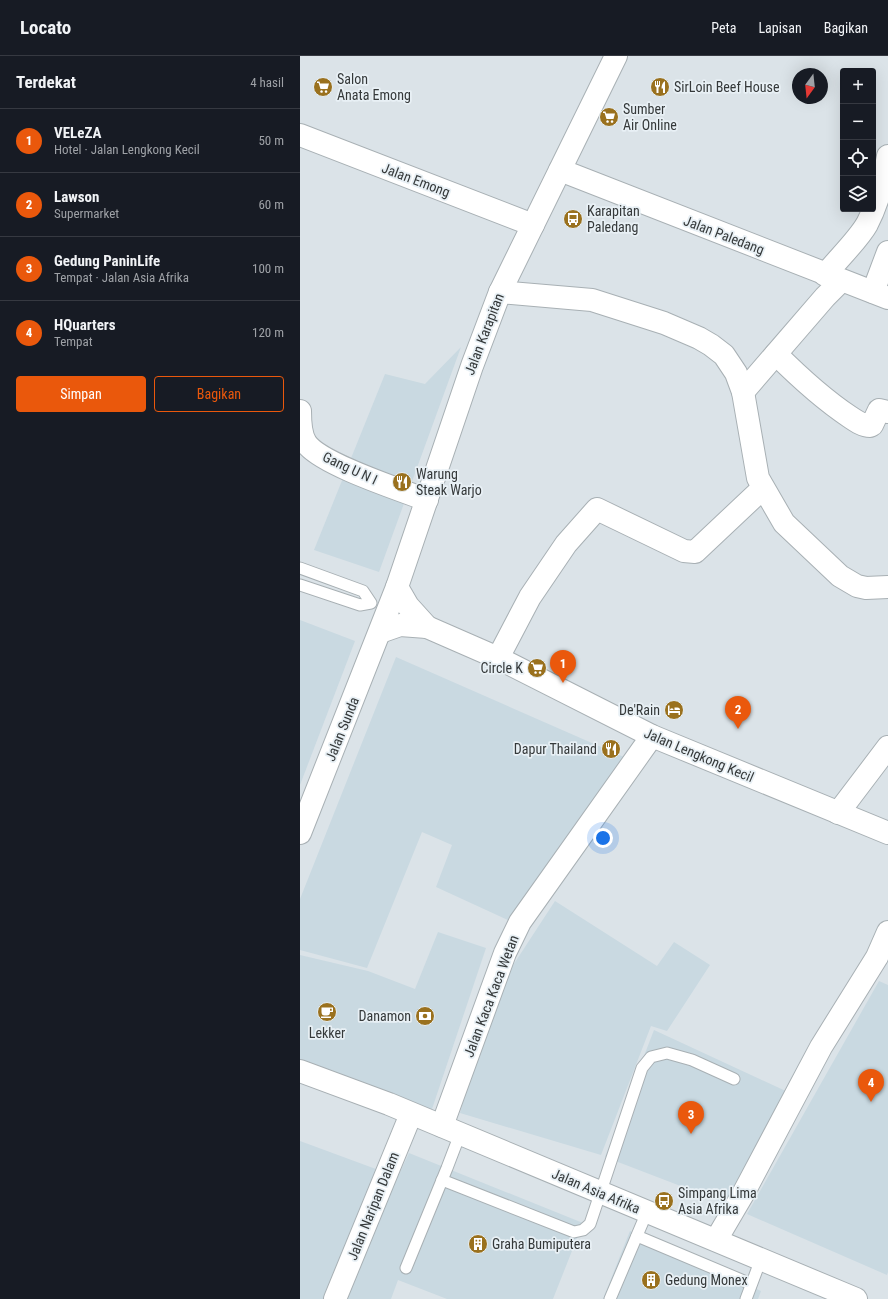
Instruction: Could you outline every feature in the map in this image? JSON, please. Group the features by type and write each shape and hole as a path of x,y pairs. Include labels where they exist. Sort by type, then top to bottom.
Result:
{"street":[{"name":"Jalan Karapitan","path":"381,618 397,587 472,366 500,292 616,56"},
{"name":"Jalan Emong","path":"301,139 532,225"},
{"path":"743,392 825,297 834,278 866,225 877,200 884,178 888,156"},
{"name":"Jalan Paledang","path":"560,170 880,295"},
{"path":"880,295 888,252"},
{"path":"500,292 592,300 664,323 711,345 724,355 736,373 743,392 758,478 784,523 840,576 857,586 866,588 888,587"},
{"path":"776,354 806,384 833,406 858,422 870,426 872,425 879,410 888,412"},
{"name":"Gang U N I","path":"300,411 301,430 306,444 323,458 338,466 427,500"},
{"path":"498,658 530,597 566,544 597,509 684,551 695,552 763,488"},
{"name":"Jalan Lengkong Kecil","path":"397,587 408,606 427,627"},
{"name":"Jalan Lengkong Kecil","path":"381,618 400,625 427,627 498,658 652,736 888,833"},
{"name":"Jalan Sunda","path":"300,833 381,618"},
{"name":"Jalan Kaca Kaca Wetan","path":"450,1130 505,954 520,922 652,736"},
{"path":"838,813 888,747"},
{"path":"716,1240 743,1194 821,1047 877,958 888,932"},
{"path":"300,1071 336,1083"},
{"path":"300,1080 336,1083"},
{"name":"Jalan Asia Afrika","path":"336,1083 856,1299"},
{"name":"Jalan Naripan Dalam","path":"335,1299 411,1114"}],"lane":[{"path":"300,568 364,591 381,618"},
{"path":"300,585 360,605 381,618"},
{"path":"442,1180 574,1232 583,1230 590,1224 642,1068 651,1057 667,1052 692,1060 734,1079"},
{"path":"406,1268 442,1180 450,1130"},
{"path":"610,1299 647,1212"},
{"path":"637,1236 751,1284"},
{"path":"746,1299 761,1259"}],"shaded area":[{"path":"461,347 379,572 314,550 385,374 425,384"},
{"path":"300,620 355,641 300,785"},
{"path":"396,657 633,761 510,921 436,887 452,845 422,832 367,968 300,950 300,899"},
{"path":"555,901 657,966 674,942 710,965 667,1031 651,1026 601,1155 460,1113 482,1033 508,973"},
{"path":"438,932 486,948 431,1112 300,1064 300,955 368,971 415,989"},
{"path":"879,981 888,985 887,1275 747,1214"},
{"path":"654,1030 803,1099 743,1210 605,1157"},
{"path":"300,1141 384,1172 331,1299 300,1299"},
{"path":"409,1153 583,1223 553,1299 447,1299 398,1280 391,1299 341,1299"},
{"path":"630,1231 761,1291 758,1299 603,1299"}],"place":[{"name":"Salon Anata Emong","path":"323,87"},
{"name":"SirLoin Beef House","path":"660,87"},
{"name":"Sumber Air Online","path":"609,117"},
{"name":"Karapitan Paledang","path":"573,219"},
{"name":"Warung Steak Warjo","path":"402,482"},
{"name":"Circle K","path":"537,668"},
{"name":"VELeZA","path":"563,683"},
{"name":"De'Rain","path":"674,710"},
{"name":"Lawson","path":"738,729"},
{"name":"Dapur Thailand","path":"611,749"},
{"name":"Lekker","path":"327,1012"},
{"name":"Danamon","path":"425,1016"},
{"name":"HQuarters","path":"871,1102"},
{"name":"Gedung PaninLife","path":"691,1134"},
{"name":"Simpang Lima Asia Afrika","path":"664,1201"},
{"name":"Graha Bumiputera","path":"478,1244"},
{"name":"Gedung Monex","path":"651,1280"}]}
